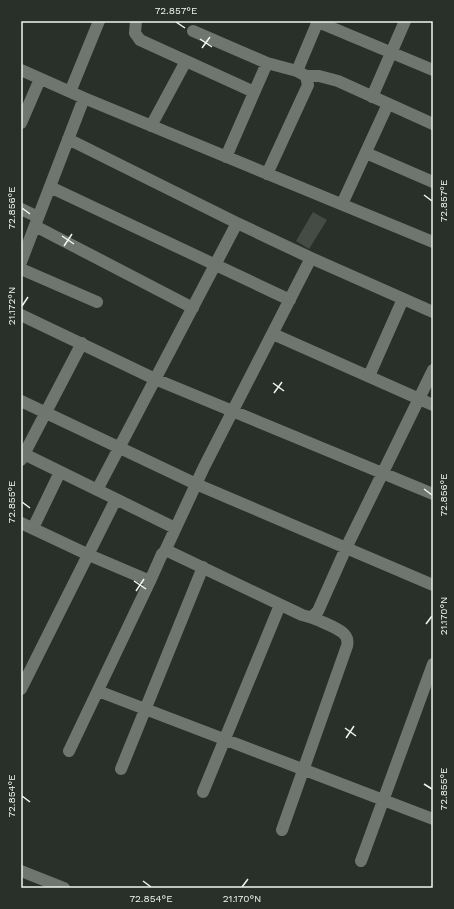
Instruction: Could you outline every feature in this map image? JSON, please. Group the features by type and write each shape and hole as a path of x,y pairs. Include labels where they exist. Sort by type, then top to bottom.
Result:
{"street":[{"path":"70,92 100,21"},
{"path":"136,21 135,33 140,40 254,92"},
{"path":"372,97 405,21"},
{"path":"301,74 318,22 433,70"},
{"path":"193,31 267,63 301,74 329,78 433,124"},
{"path":"151,126 186,61"},
{"path":"226,157 267,63"},
{"path":"21,70 151,126 433,242"},
{"path":"267,174 308,85 301,74"},
{"path":"21,123 40,79"},
{"path":"21,262 84,98"},
{"path":"342,204 388,104"},
{"path":"68,139 237,223 311,258 433,312"},
{"path":"366,153 433,182"},
{"path":"50,187 290,300"},
{"path":"21,209 37,221 193,308"},
{"path":"97,490 237,223"},
{"path":"70,751 196,484 311,258"},
{"path":"21,269 97,302"},
{"path":"369,376 404,299"},
{"path":"21,315 155,379 433,494"},
{"path":"273,334 433,405"},
{"path":"82,343 22,457 60,472 175,528"},
{"path":"312,617 318,611 346,548 433,370"},
{"path":"21,401 196,484 433,585"},
{"path":"33,528 60,472"},
{"path":"21,689 25,670 89,555 116,499"},
{"path":"21,523 89,555 150,581"},
{"path":"165,551 203,567 302,615 312,617 344,634 348,640 282,830"},
{"path":"121,769 203,567"},
{"path":"203,792 280,604"},
{"path":"361,861 433,664"},
{"path":"98,691 433,819"},
{"path":"21,871 64,888"}],"building":[{"path":"313,212 327,220 309,249 296,241"}]}
